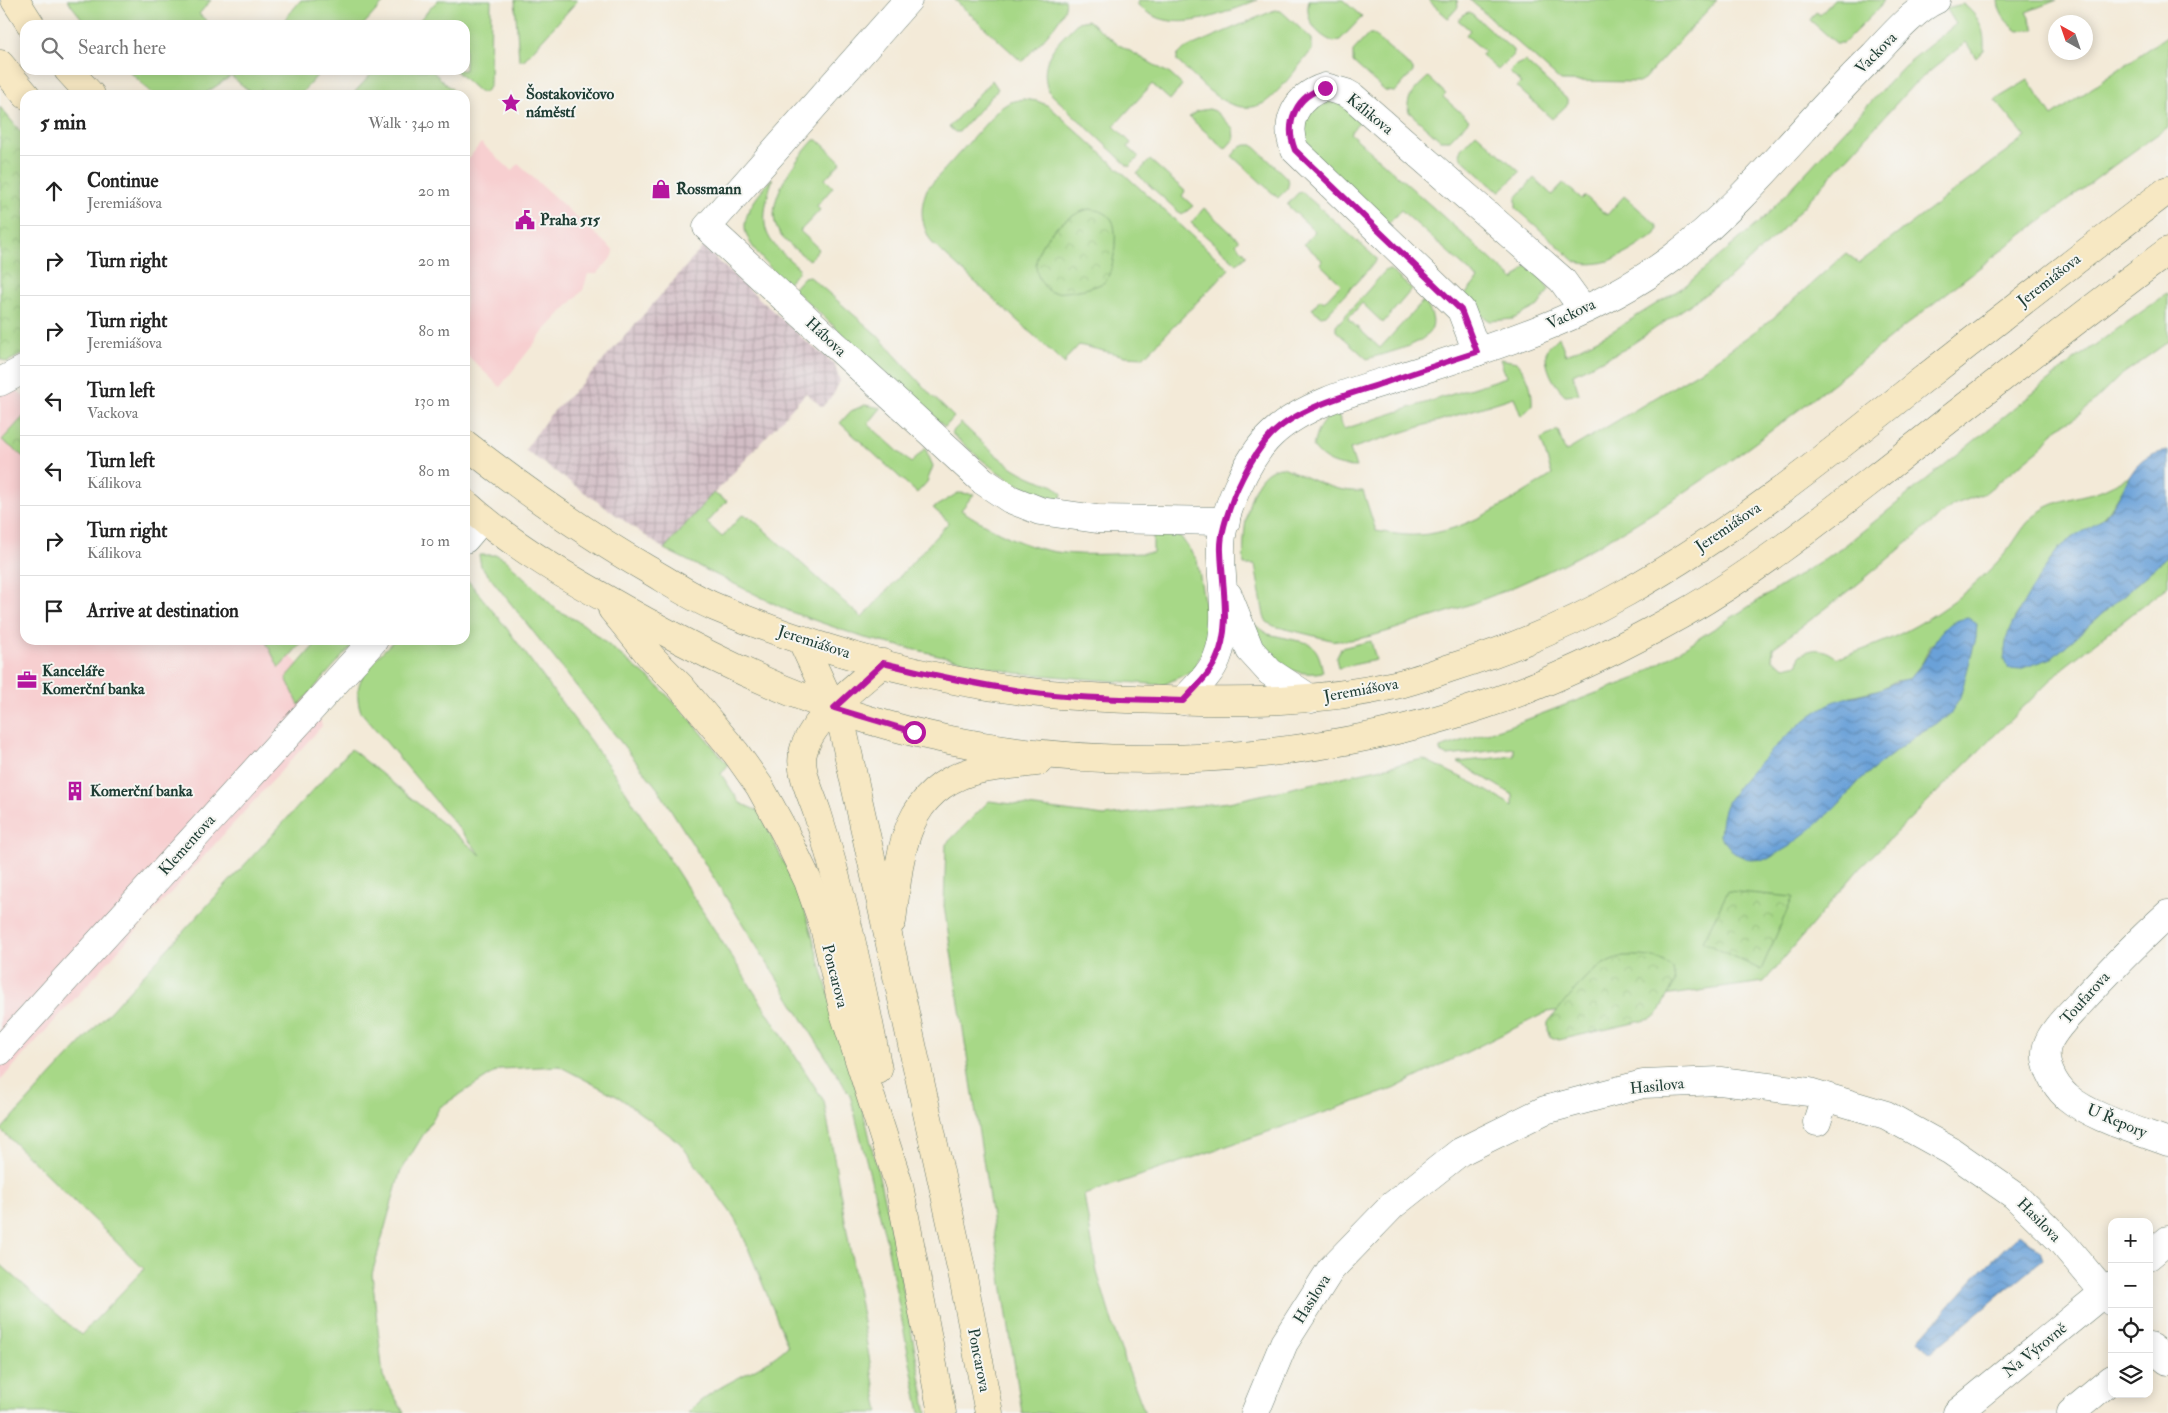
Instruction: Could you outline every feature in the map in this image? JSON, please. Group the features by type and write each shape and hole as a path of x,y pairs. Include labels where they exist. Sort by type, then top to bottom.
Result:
{"main road":[{"path":"15,0 28,20"},
{"path":"0,64 22,90"},
{"path":"73,75 86,90"},
{"name":"Jeremiášova","path":"470,448 535,498 593,538 710,605 801,639 883,663 965,682 1029,692 1094,698 1183,701 1311,699 1401,684 1466,664 1518,645 1629,591 1715,538 1765,502 2052,277 2168,190"},
{"path":"471,521 604,598 703,652 781,688 834,708 914,732 1000,748 1079,756 1169,758 1233,756 1344,742 1482,706 1587,664 1687,611 1788,545 2168,251"},
{"name":"Poncarova","path":"604,598 653,659 681,687 736,753 760,787 786,833 808,881 824,927 844,1013 899,1185 942,1413"},
{"name":"Poncarova","path":"801,639 843,730 963,1276 989,1413"},
{"path":"883,663 834,708 809,735 803,750 803,766 839,884 866,1007 899,1185"},
{"path":"889,939 902,843 910,822 938,790 954,778 972,772 1079,756"}],"street":[{"name":"Hábova","path":"908,0 707,226 969,467 1010,498 1040,511 1096,519 1226,521"},
{"name":"Vackova","path":"1183,701 1208,673 1217,658 1221,643 1225,608 1220,545 1237,489 1254,458 1272,434 1298,416 1337,398 1522,337 1620,290 1670,260 1728,211 1860,68 1931,1"},
{"name":"Kálikova","path":"1477,352 1461,310 1295,150 1289,134 1290,124 1293,114 1307,97 1325,88 1346,92 1353,97 1562,280 1583,309"},
{"path":"0,382 20,372"},
{"name":"Vackova","path":"1223,582 1250,650 1270,672 1311,699"},
{"name":"Klementova","path":"0,1051 369,645"},
{"name":"Toufarova","path":"2067,1097 2054,1081 2047,1065 2047,1046 2061,1024 2105,974 2168,914"},
{"name":"Hasilova","path":"1255,1413 1284,1343 1331,1269 1393,1205 1460,1152 1545,1110 1643,1084 1720,1081 1809,1092 1821,1109 1886,1115 1951,1151 2014,1194 2060,1240 2108,1293"},
{"name":"U Řepory","path":"2067,1097 2089,1111 2168,1142"},
{"path":"2153,1253 2168,1240"},
{"name":"Na Výrovně","path":"1957,1413 2108,1295"},
{"path":"2071,1413 2108,1382"}],"shaded area":[{"path":"481,143 512,171 518,164 614,251 613,256 597,274 588,274 583,290 544,331 500,387 470,358 470,157"},
{"path":"703,247 809,344 834,363 840,381 833,395 822,407 806,393 664,549 525,450 549,416 594,371"},
{"path":"0,374 20,393 20,645 280,645 307,673 322,726 0,1081"}],"green space":[{"path":"67,0 211,0 199,14 206,20 83,20"},
{"path":"301,0 386,0 368,20 284,20"},
{"path":"438,0 491,0 490,84 486,92 479,92 460,75 470,75 470,20 420,20"},
{"path":"515,0 578,0 524,60 519,60"},
{"path":"955,0 1065,0 1065,6 1057,23 1022,62"},
{"path":"1138,0 1257,0 1213,16 1181,22 1151,15 1138,5"},
{"path":"1309,0 1343,0 1362,17 1340,40 1334,42 1322,35 1313,26 1308,14"},
{"path":"1428,0 1457,0 1458,7 1448,18"},
{"path":"1470,0 1717,0 1641,82 1561,81"},
{"path":"1834,0 1884,0 1880,7 1844,43 1836,43 1810,20 1816,12 1820,15"},
{"path":"1998,0 2057,0 2026,12 2035,29 2018,31 2004,18"},
{"path":"1963,4 1974,14 1984,36 1984,50 1976,58 1966,42 1913,85 1781,231 1732,276 1625,349 1573,374 1579,394 1565,395 1556,385 1550,374 1546,357 1546,350 1559,337 1566,355 1611,332 1685,286 1765,217 1904,66 1956,24 1946,8"},
{"path":"1275,10 1281,11 1312,39 1312,50 1280,88 1262,104 1249,107 1237,106 1226,102 1205,87 1177,61 1177,56 1184,49"},
{"path":"1470,12 1513,50 1513,55 1498,70 1481,55 1484,51 1466,35 1470,30 1458,20 1465,13"},
{"path":"1088,20 1116,43 1170,74 1182,85 1170,100 1152,84 1114,126 1131,143 1128,147 1139,157 1129,167 1048,91 1046,69 1051,52 1078,22"},
{"path":"1369,34 1373,34 1413,69 1413,72 1395,92 1385,91 1353,62 1353,51"},
{"path":"2168,35 2168,127 2008,245 1757,441 1655,511 1602,543 1547,571 1491,596 1384,632 1359,639 1335,641 1274,626 1267,622 1264,616 1255,565 1244,565 1244,538 1249,506 1254,491 1261,479 1271,470 1283,467 1312,480 1342,490 1363,491 1376,531 1407,535 1435,533 1453,528 1488,513 1552,475 1541,439 1558,430 1565,452 1700,371 1772,319 1846,253 1859,263 2026,137 1995,100 2028,80 2052,116"},
{"path":"1525,61 1568,100 1568,104 1552,119 1517,87 1521,83 1509,72 1516,65"},
{"path":"133,75 318,75 304,90 248,90 231,76 210,90 149,90"},
{"path":"370,75 436,75 453,90 357,90"},
{"path":"1428,77 1446,94 1443,97 1469,120 1450,140 1440,140 1409,112 1408,102 1410,97"},
{"path":"992,80 998,89 959,132 955,132 949,127"},
{"path":"1023,99 1037,101 1049,106 1229,269 1144,357 1125,356 1079,345 1066,359 1065,364 932,243 928,236 922,217 924,197 927,189 999,109 1010,102"},
{"path":"1342,99 1363,117 1350,133 1514,280 1527,265 1543,279 1549,290 1538,306 1513,319 1490,321 1473,309 1465,295 1478,279 1401,210 1386,226 1302,145 1306,108 1315,101"},
{"path":"0,107 20,131 20,356 7,362 0,359"},
{"path":"1209,109 1215,111 1233,128 1234,139 1225,149 1189,117 1197,111"},
{"path":"1476,133 1520,172 1500,191 1495,189 1462,159 1459,153"},
{"path":"814,140 818,140 841,162 825,179 833,187 817,206 820,210 800,231 819,249 809,260 782,237 776,225 774,212 782,185 789,172"},
{"path":"1253,145 1286,177 1289,182 1287,189 1278,198 1232,156 1240,147"},
{"path":"1150,160 1185,191 1182,196 1193,206 1182,215 1137,174"},
{"path":"772,178 766,206 765,227 773,243 799,268 798,272 787,284 754,249 746,233 745,225 748,212"},
{"path":"1534,178 1552,195 1563,183 1582,199 1585,196 1607,215 1624,196 1656,224 1658,229 1656,234 1628,252 1609,261 1587,264 1576,262 1516,208 1516,198"},
{"path":"1302,192 1376,258 1376,261 1326,315 1321,316 1312,309 1320,299 1324,302 1341,284 1320,264 1322,260 1304,244 1315,231 1287,205 1298,193"},
{"path":"1204,208 1239,240 1236,244 1247,255 1237,264 1191,223"},
{"path":"1089,209 1105,213 1110,217 1114,226 1113,263 1107,279 1103,283 1084,289 1050,292 1040,280 1036,267 1038,254 1044,242 1064,221"},
{"path":"1386,270 1390,270 1412,289 1383,323 1362,303 1348,319 1380,348 1423,301 1431,315 1432,326 1427,335 1418,342 1367,359 1336,331 1336,326"},
{"path":"809,276 876,334 931,395 954,417 945,427 793,289 804,277"},
{"path":"2168,293 2168,342 2120,376 2080,415 2057,428 2041,448 1985,493 1953,505 1853,588 1773,648 1772,659 1785,667 1798,664 1800,655 1814,650 1828,652 1837,658 1884,642 1906,631 1947,606 1985,574 2007,551 2029,521 2039,512 2054,504 2096,492 2131,476 2109,511 2094,526 2060,547 2014,619 2052,658 2168,556 2168,586 2064,667 1859,869 1764,982 1547,1012 1393,1089 1084,1195 1097,1272 1118,1342 1145,1413 1022,1413 944,906 946,844 989,801 1104,816 1229,802 1423,759 1475,784 1513,806 1513,795 1458,762 1514,756 1514,748 1448,756 1440,752 1440,748 1515,724 1636,678 1843,547 2074,360","holes":["1976,638 1966,673 1950,715 1918,734 1861,779 1836,807 1790,846 1729,800 1755,769 1786,738 1850,696 1881,689 1895,681 1909,679 1922,663 1931,645"]},
{"path":"1500,359 1517,362 1529,382 1532,393 1532,406 1521,416 1514,397 1350,449 1356,467 1343,466 1332,462 1321,456 1313,447 1320,426 1327,418 1337,412 1344,429 1506,377"},
{"path":"865,405 881,408 868,424 911,463 925,448 933,466 927,482 917,493 840,423 851,411"},
{"path":"20,420 20,454 2,440"},
{"path":"961,423 995,454 1014,468 1056,488 1062,494 1060,500 1043,495 1014,482 977,456 951,433"},
{"path":"713,493 727,501 707,523 722,537 742,515 750,517 862,618 949,522 933,508 958,493 974,494 961,510 970,516 1020,542 1054,552 1082,554 1153,553 1153,533 1164,531 1181,537 1197,560 1209,630 1205,648 1192,671 1163,685 1016,673 865,638 791,612 664,549"},
{"path":"479,555 497,555 505,559 557,610 583,624 657,685 691,720 728,765 721,774 740,803 760,812 802,901 867,1126 895,1246 927,1413 920,1413 886,1240 850,1095 658,789 481,566"},
{"path":"470,583 505,626 614,773 824,1101 879,1413 688,1413 711,1393 764,1364 788,1346 737,1221 680,1143 620,1098 559,1066 500,1069 440,1107 400,1173 372,1274 383,1376 404,1413 0,1413 0,1264 81,1335 144,1269 1,1130 351,749 481,855 361,712 358,690 365,672 389,645 470,645"},
{"path":"1253,624 1268,634 1308,643 1317,652 1323,672 1298,672 1278,663 1263,646"},
{"path":"1371,641 1376,660 1338,668 1336,658 1341,648"},
{"path":"268,645 300,645 279,668"},
{"path":"315,645 353,645 299,705 286,678"},
{"path":"1728,891 1793,897 1761,970 1703,942"},
{"path":"1623,956 1655,958 1673,968 1675,982 1657,1015 1651,1019 1559,1040 1551,1037 1548,1030 1548,1022 1584,979 1602,965"}],"water":[{"path":"2168,451 2168,556 2052,658 2020,669 2009,668 2004,661 2008,634 2024,603 2056,552 2067,541 2105,516 2138,465 2155,454"},
{"path":"1968,618 1977,624 1976,638 1960,698 1950,715 1918,734 1861,779 1836,807 1790,846 1768,859 1750,860 1734,853 1720,836 1721,821 1725,808 1737,788 1772,750 1811,715 1829,704 1909,679 1922,664 1944,629 1958,620"},
{"path":"2019,1234 2040,1251 2043,1259 1930,1353 1919,1340 1975,1277"}],"place":[{"name":"Šostakovičovo náměstí","path":"511,103"},
{"name":"Rossmann","path":"661,189"},
{"name":"Praha 515","path":"525,220"},
{"name":"Kanceláře Komerční banka","path":"27,680"},
{"name":"Komerční banka","path":"75,791"}],"route":[{"path":"914,732 834,708 883,663 965,682 1029,692 1094,698 1183,701 1208,673 1217,658 1221,643 1225,608 1220,545 1237,489 1254,458 1272,434 1298,416 1337,398 1477,352 1461,310 1295,150 1289,134 1293,114 1300,103 1307,97 1325,88"}]}
